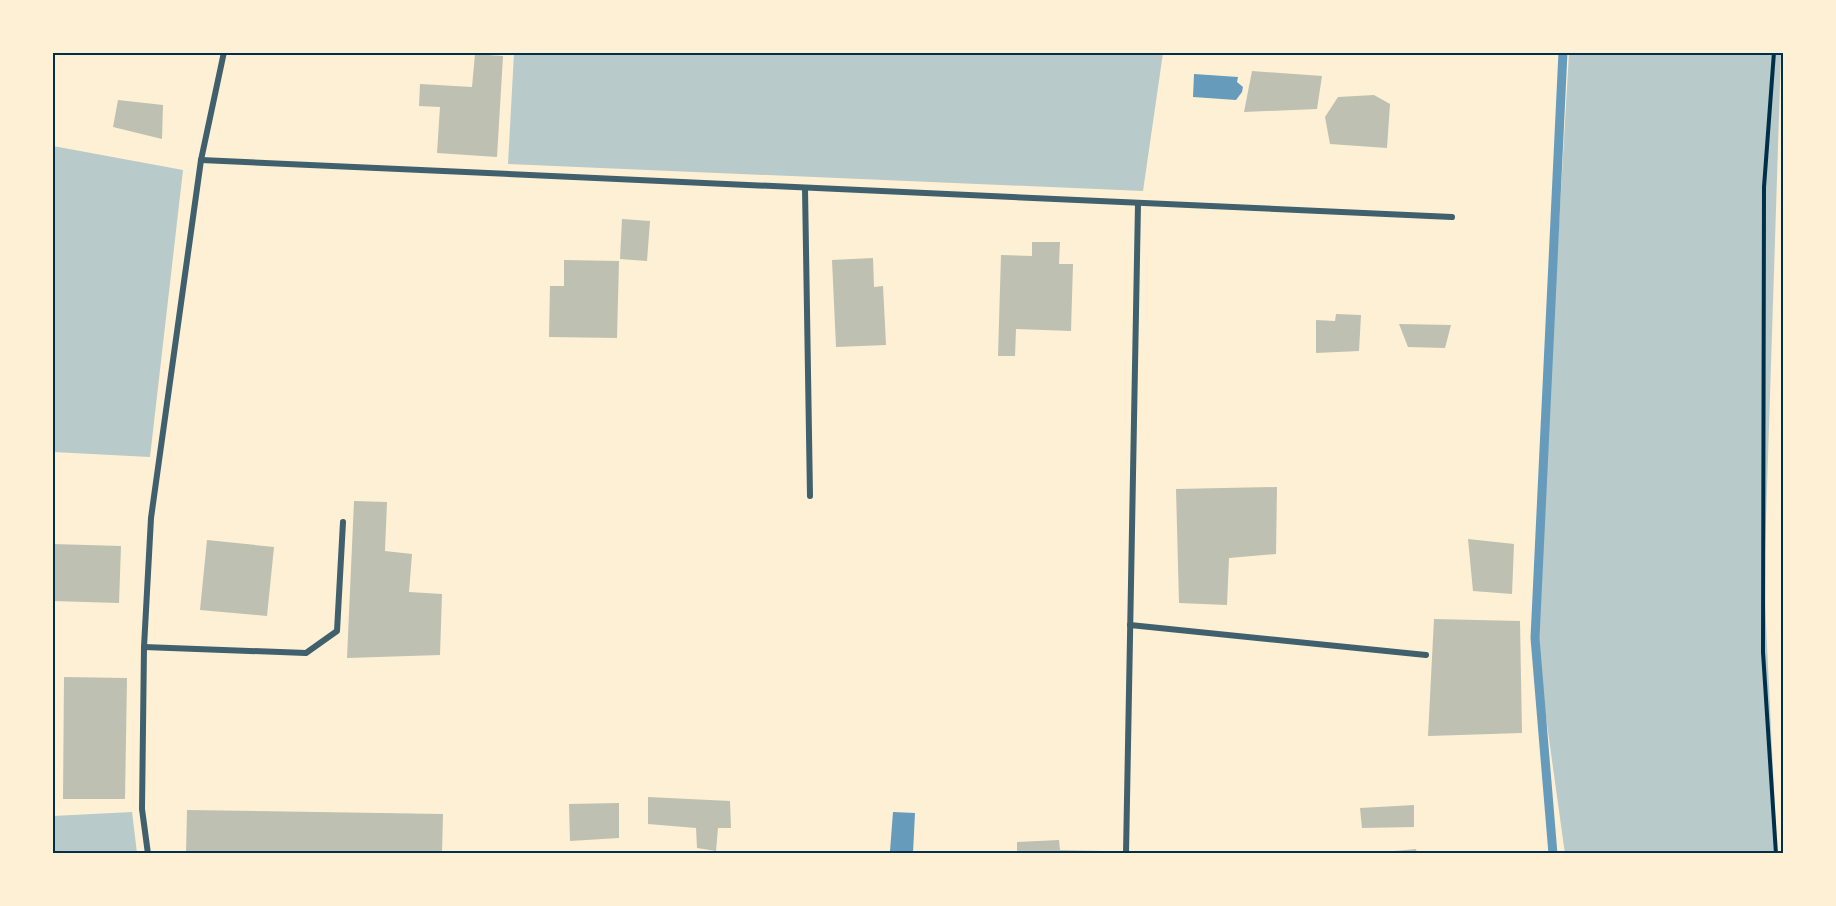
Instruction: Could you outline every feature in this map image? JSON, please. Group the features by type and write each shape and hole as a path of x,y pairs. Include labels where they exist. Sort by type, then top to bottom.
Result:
{"street":[{"path":"148,854 142,809 144,648 151,518 201,160 224,52"},
{"path":"201,160 1452,217"},
{"path":"805,188 810,496"},
{"path":"1126,854 1138,204"},
{"path":"144,648 306,653 337,631 343,522"},
{"path":"1130,625 1426,655"}],"path":[{"path":"1774,52 1764,187 1763,652 1776,854"}],"shaded area":[{"path":"514,52 1163,53 1143,191 508,164"},
{"path":"1569,53 1781,53 1764,582 1777,853 1565,854 1535,638"},
{"path":"53,146 183,170 150,457 53,452"},
{"path":"132,812 137,853 53,853 53,816"}],"water":[{"path":"1194,74 1238,77 1237,82 1243,87 1242,92 1236,100 1193,97"},
{"path":"893,812 915,813 913,853 892,853 890,851"}],"building":[{"path":"475,54 503,56 497,157 437,153 440,107 419,106 420,84 472,87"},
{"path":"1252,71 1322,76 1317,109 1244,112"},
{"path":"1374,95 1390,104 1387,148 1330,144 1325,117 1338,97"},
{"path":"118,100 163,105 162,139 113,127"},
{"path":"622,219 650,221 647,261 620,259"},
{"path":"1032,242 1060,242 1059,264 1073,264 1071,331 1016,329 1015,356 998,356 1001,255 1032,256"},
{"path":"873,258 874,287 883,286 886,345 836,347 832,260"},
{"path":"564,260 619,261 617,338 549,337 550,286 564,286"},
{"path":"1336,314 1361,315 1359,351 1316,353 1316,320 1335,321"},
{"path":"1399,324 1451,325 1445,348 1408,347"},
{"path":"1277,487 1276,554 1229,558 1227,605 1179,603 1176,489"},
{"path":"354,501 387,502 385,551 412,554 409,592 442,594 440,655 347,658"},
{"path":"1468,539 1514,544 1512,594 1473,591"},
{"path":"207,540 274,547 267,616 200,610"},
{"path":"52,544 121,546 119,603 52,601"},
{"path":"1434,619 1520,621 1522,733 1428,736"},
{"path":"64,677 127,678 125,799 63,799"},
{"path":"648,797 730,801 731,828 718,828 716,851 697,848 696,828 648,824"},
{"path":"619,803 619,838 570,841 569,804"},
{"path":"1414,805 1414,827 1362,828 1360,808"},
{"path":"187,810 443,814 442,854 186,854"},
{"path":"1059,840 1060,850 1103,851 1102,854 1017,854 1017,842"},
{"path":"1416,849 1417,854 1383,854 1383,852"}],"waterway":[{"path":"1553,854 1535,638 1563,52"}]}
